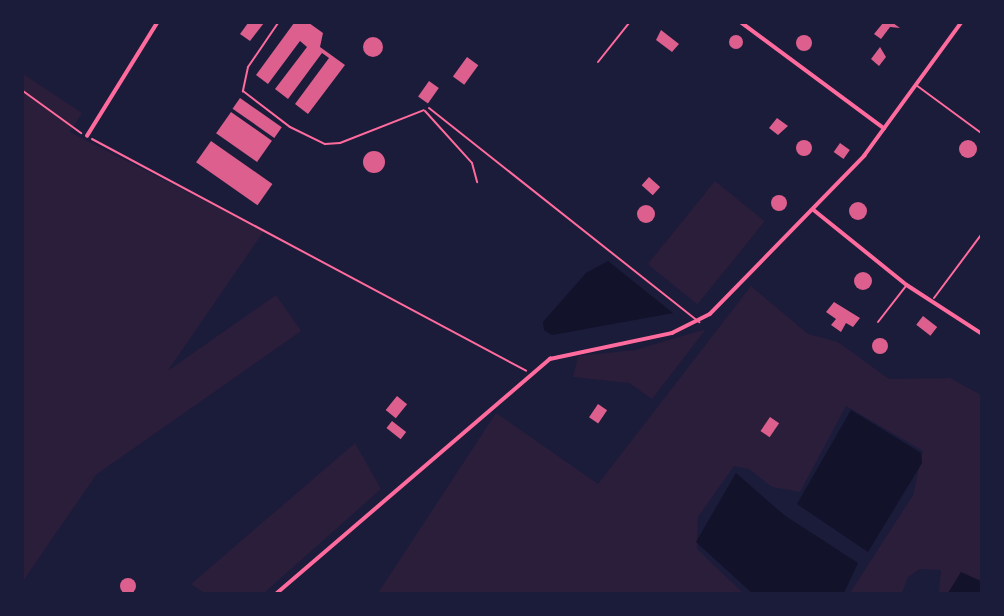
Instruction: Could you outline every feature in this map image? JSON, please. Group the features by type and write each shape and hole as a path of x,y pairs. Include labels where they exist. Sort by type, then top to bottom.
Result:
{"street":[{"path":"87,136 157,23"},
{"path":"742,23 884,128"},
{"path":"277,593 530,373 577,349 660,336 699,322 814,209 884,128 961,23"},
{"path":"814,209 906,285 934,298 981,333"}],"lane":[{"path":"598,62 629,23"},
{"path":"915,84 981,133"},
{"path":"429,108 699,322"},
{"path":"934,298 981,235"},
{"path":"878,322 906,285"}],"path":[{"path":"278,23 248,67 243,91 290,127 325,144 340,143 429,108"},
{"path":"23,91 87,136 530,373"},
{"path":"424,110 472,163 477,182"}],"shaded area":[{"path":"23,74 82,113 70,132 264,231 23,581"},
{"path":"715,181 765,221 697,304 648,264"},
{"path":"608,261 673,313 552,335 544,330 543,322 586,273"},
{"path":"751,286 808,334 838,342 889,379 950,378 981,395 981,593 939,593 941,570 920,569 908,577 902,593 850,593 913,495 923,451 846,406 800,492 772,487 749,469 734,466 698,517 697,549 743,593 378,593 496,413 598,484"},
{"path":"276,295 301,331 70,493 45,457"},
{"path":"706,329 652,399 629,383 573,377 578,356 635,350"},
{"path":"851,410 921,453 922,463 868,552 797,504"},
{"path":"355,443 381,489 264,593 204,593 191,584"},
{"path":"736,473 784,515 858,563 844,593 752,593 696,542"},
{"path":"961,572 981,581 981,593 948,593"}],"building":[{"path":"248,23 264,23 250,41 240,34"},
{"path":"294,23 309,23 323,33 320,47 345,65 308,114 295,104 329,58 322,53 288,99 275,89 307,47 300,41 268,84 256,75"},
{"path":"883,23 893,23 900,28 890,27 881,39 874,34"},
{"path":"661,30 679,44 672,52 656,40"},
{"path":"733,35 739,35 743,42 739,49 733,49 729,45 729,39"},
{"path":"804,35 812,43 804,51 796,43"},
{"path":"373,37 380,40 383,47 380,54 373,57 366,54 363,47 366,40"},
{"path":"880,47 886,57 879,66 871,59"},
{"path":"467,57 478,65 464,85 453,76"},
{"path":"429,81 439,88 428,103 418,97"},
{"path":"240,98 282,127 274,138 233,109"},
{"path":"231,112 272,141 257,162 216,133"},
{"path":"777,118 788,126 778,135 769,128"},
{"path":"804,140 812,148 804,156 796,148"},
{"path":"964,140 972,140 977,149 975,156 964,158 959,153 959,145"},
{"path":"211,141 272,184 258,205 196,162"},
{"path":"840,143 850,150 844,159 834,152"},
{"path":"374,151 382,154 385,162 382,170 374,173 366,170 363,162 366,154"},
{"path":"649,177 660,187 653,195 642,185"},
{"path":"779,195 785,197 785,209 779,211 773,209 771,203 773,197"},
{"path":"858,202 864,205 867,211 864,217 858,220 852,217 849,211 852,205"},
{"path":"646,205 652,208 655,214 652,220 646,223 640,220 637,214 640,208"},
{"path":"863,272 869,275 872,281 869,287 863,290 857,287 854,281 857,275"},
{"path":"834,302 860,318 853,327 846,323 841,332 831,325 836,319 826,312"},
{"path":"923,316 937,327 930,336 916,325"},
{"path":"877,338 883,338 888,346 886,352 877,354 872,349 872,343"},
{"path":"397,396 407,404 396,418 386,410"},
{"path":"598,404 607,410 598,423 589,417"},
{"path":"770,417 779,423 770,437 760,431"},
{"path":"392,421 406,432 401,439 386,428"},
{"path":"128,578 134,580 134,592 128,594 122,592 120,586 122,580"}]}
